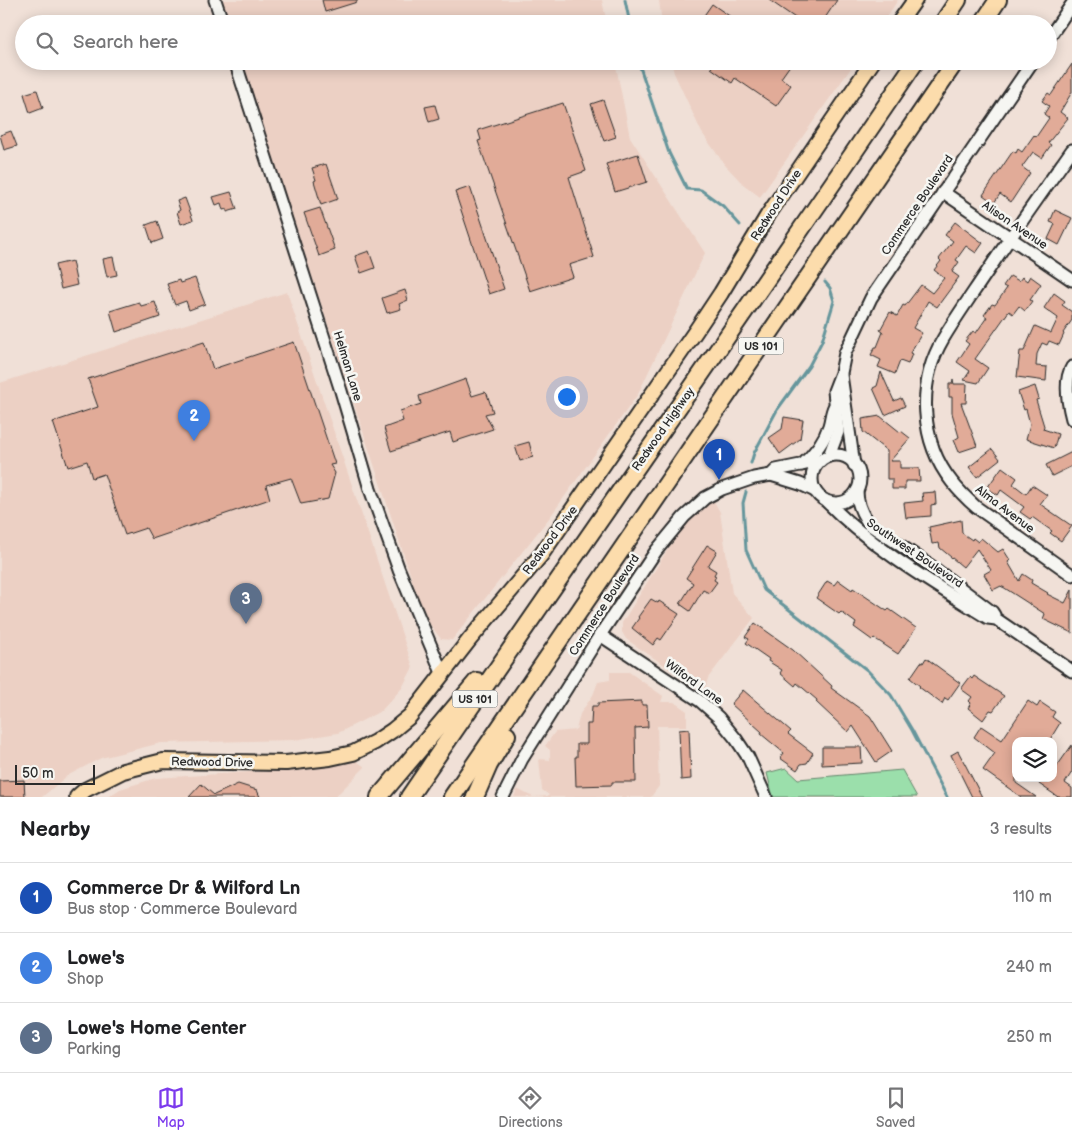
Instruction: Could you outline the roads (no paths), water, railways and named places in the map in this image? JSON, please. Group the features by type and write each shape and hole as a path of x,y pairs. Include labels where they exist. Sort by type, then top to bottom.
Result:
{"highway":[{"path":"948,15 958,0"},
{"path":"988,15 998,0"},
{"name":"Redwood Highway","path":"409,797 542,602 801,231 910,70"},
{"name":"US 101","path":"452,797 950,70"},
{"path":"379,797 542,602"},
{"path":"475,797 489,765 566,632"}],"main road":[{"path":"904,15 914,0"},
{"name":"Redwood Drive","path":"77,797 85,790 122,771 163,761 286,763 330,758 353,752 375,742 410,716 541,555 580,500 721,293 768,215 866,70"}],"street":[{"path":"215,0 220,15"},
{"path":"1057,26 1072,4"},
{"name":"Helman Lane","path":"238,70 341,391 370,488 399,570 443,675"},
{"name":"Commerce Boulevard","path":"815,491 811,480 812,474 824,459 838,432 834,391 841,373 845,353 871,298 1027,70"},
{"name":"Alma Avenue","path":"1072,150 942,340 930,366 925,394 926,420 929,433 941,466 951,482 976,507 1072,575"},
{"name":"Alison Avenue","path":"943,192 1072,280"},
{"path":"1072,367 1069,372 1068,394 1072,418"},
{"name":"Commerce Boulevard","path":"841,373 854,465 860,480 857,491"},
{"path":"802,465 810,458 821,442 829,425 835,402"},
{"name":"Commerce Boulevard","path":"771,475 776,470 838,455 845,457 854,465"},
{"name":"Commerce Boulevard","path":"503,797 522,759 600,635 656,551 684,517 706,498 730,485 771,475 815,491 826,501"},
{"path":"826,501 832,504 842,503 857,491"},
{"name":"Southwest Boulevard","path":"857,491 860,508 870,525 931,566 992,612 996,619 1072,671"},
{"name":"Southwest Boulevard","path":"826,501 845,521 881,548 988,618 996,619"},
{"name":"Wilford Lane","path":"600,635 700,701 718,717 736,738 748,757 766,797"}],"waterway":[{"path":"625,0 628,15"},
{"path":"641,70 669,153 687,189 701,190 723,206 740,225"},
{"path":"751,463 754,453 777,410 809,366 822,341 834,301 830,288 825,282"},
{"path":"746,492 743,503 746,550 764,590 867,670 891,695 912,730 947,797"}],"place":[{"name":"Lowe's","path":"194,441"},
{"name":"Commerce Dr & Wilford Ln","path":"719,480"},
{"name":"Lowe's Home Center","path":"246,624"}]}
